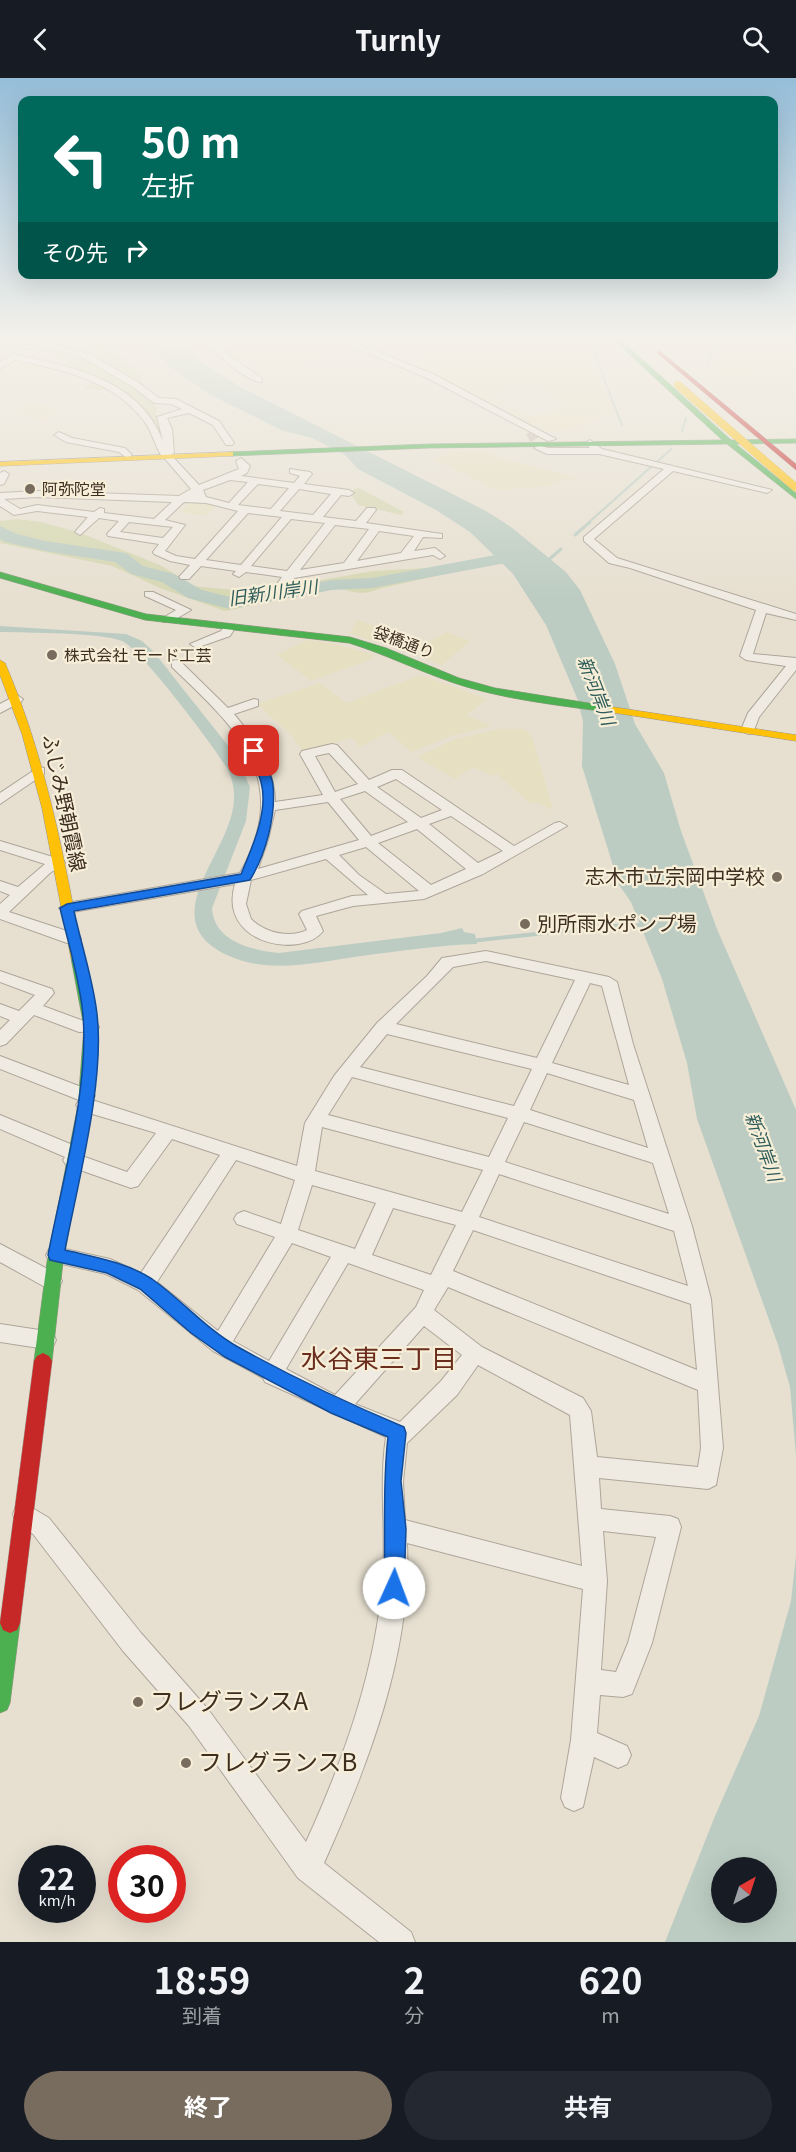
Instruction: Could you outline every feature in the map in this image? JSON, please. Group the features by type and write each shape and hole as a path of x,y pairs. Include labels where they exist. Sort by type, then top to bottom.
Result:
{"main road":[{"path":"727,426 796,488"},
{"path":"727,426 743,439 796,468"},
{"path":"730,426 796,488"},
{"path":"1,470 127,455 551,439 594,444 659,429"},
{"path":"385,446 594,444 670,439 796,438"},
{"path":"1,470 167,454"},
{"name":"袋橋通り","path":"0,575 131,614 166,620 350,640 383,650 475,686 543,699 796,738"},
{"name":"ふじみ野朝霞線","path":"0,663 17,698 39,771 91,1028 85,1100 52,1281 0,1703"}],"street":[{"path":"151,426 167,454 206,500"},
{"path":"166,426 167,454"},
{"path":"218,426 229,443"},
{"path":"518,426 530,432"},
{"path":"524,426 551,439"},
{"path":"59,435 69,440 122,450 127,455"},
{"path":"539,448 547,451 594,444 671,468 767,490"},
{"path":"156,522 177,499 195,489 246,469 241,461"},
{"path":"213,468 227,478 344,492 316,519"},
{"path":"671,468 588,539 613,561 633,565 796,617"},
{"path":"273,513 307,474 293,471"},
{"path":"231,507 256,480"},
{"path":"0,496 206,500 231,507 438,536"},
{"path":"80,532 113,497"},
{"path":"0,501 18,513 37,508 180,525 158,552"},
{"path":"185,577 246,509"},
{"path":"359,525 371,510"},
{"path":"235,578 289,515"},
{"path":"126,519 108,538 135,538 166,542"},
{"path":"279,588 332,521"},
{"path":"348,565 376,527"},
{"path":"405,556 421,534"},
{"path":"135,538 132,542 174,559 289,575 435,551 440,556"},
{"path":"149,594 185,610 166,620"},
{"path":"762,608 746,656 795,663"},
{"path":"196,644 226,633 230,626"},
{"path":"748,730 753,716 795,663"},
{"path":"176,664 225,713 259,761 267,783 267,807 260,843 238,879 239,901 246,927 268,937 283,939 316,936 307,914 352,901 430,892 478,871 560,826"},
{"path":"0,695 17,698"},
{"path":"0,709 17,698"},
{"path":"225,713 254,703"},
{"path":"430,892 368,842 332,798 307,754 332,748 368,787 420,824 478,871"},
{"path":"0,800 39,771"},
{"path":"267,807 332,798 368,787 397,773 514,852"},
{"path":"0,782 15,787"},
{"path":"67,908 238,879 329,855 455,810"},
{"path":"0,845 58,863"},
{"path":"329,855 382,899"},
{"path":"58,863 45,870 0,913 73,939"},
{"path":"0,886 20,893"},
{"path":"220,1345 287,1234 305,1176 310,1140 317,1119 347,1070 383,1027 434,980 448,962 486,956 609,981 640,1095 682,1226 701,1299 712,1448 708,1478 585,1466"},
{"path":"0,976 46,993 0,1040"},
{"path":"338,1407 423,1313 585,977"},
{"path":"0,1010 27,1013 91,1028"},
{"path":"383,1027 543,1066 640,1095"},
{"path":"0,1062 85,1100 168,1130 305,1176 469,1221 701,1299"},
{"path":"347,1070 520,1114 659,1158"},
{"path":"317,1119 495,1166 682,1226"},
{"path":"0,1122 131,1181 168,1130"},
{"path":"145,1284 232,1151"},
{"path":"272,1375 387,1199"},
{"path":"244,1220 351,1257 440,1281 709,1385"},
{"path":"0,1252 52,1281"},
{"path":"56,1255 110,1267 145,1284 220,1345 272,1375 397,1433 403,1434 418,1420 449,1388 475,1353"},
{"path":"423,1313 475,1353 575,1405 580,1411 584,1428 595,1581 593,1642 584,1740 574,1798"},
{"path":"0,1333 46,1340"},
{"path":"308,1868 338,1803 381,1673 394,1588 396,1529 392,1481 397,1433"},
{"path":"24,1514 40,1526 132,1642 198,1718 308,1868 401,1942"},
{"path":"588,1681 623,1684 640,1643 670,1527 589,1519"},
{"path":"396,1529 595,1581"},
{"path":"584,1740 618,1755"}],"shaded area":[{"path":"536,426 579,426 569,430 549,432"},
{"path":"485,451 504,459 578,478 560,481 549,486 497,490 433,459 450,452"},
{"path":"189,502 217,505 207,515 181,513"},
{"path":"357,620 398,633 382,643 350,634"},
{"path":"447,632 470,641 442,665 390,645 404,636 424,644"},
{"path":"307,640 336,644 375,655 369,660 311,681 277,655"},
{"path":"421,675 487,699 466,715 492,726 451,736 412,752 388,732 360,747 352,738 302,751 293,737 257,704 320,683 346,703"},
{"path":"498,729 525,729 533,739 553,810 535,802 531,804 497,774 492,776 473,767 455,779 417,757 453,740"}],"green space":[{"path":"152,426 162,426 163,436 158,433"},
{"path":"359,488 404,512 401,515 358,505 349,491"},
{"path":"17,519 41,522 78,532 162,566 194,586 252,592 373,571 444,567 475,560 481,566 365,593 338,587 225,611 160,588 112,566 0,543 0,521"}],"water":[{"name":"新河岸川","path":"273,426 317,426 486,511 511,527 566,572 580,590 615,664 635,724 664,773 681,831 717,929 796,1110 796,1455 790,1387 778,1345 697,1119 687,1063 662,979 631,902 619,885 582,766 583,721 577,698 546,625 513,574 470,532 436,510 358,469 345,455 312,438"},
{"path":"0,626 126,634 142,641 153,651 237,757 250,787 246,821 212,908 214,920 220,929 236,942 279,953 441,933 462,928 464,932 475,934 477,944 420,948 311,964 277,966 243,961 227,955 205,940 195,922 195,903 202,882 231,817 233,786 221,759 161,680 145,661 122,641 81,634 0,632"},
{"path":"796,1556 796,1942 665,1942 715,1816 759,1716 791,1601"}],"waterway":[{"path":"682,431 684,426"},
{"path":"658,461 671,449"},
{"path":"588,523 652,466"},
{"path":"575,535 590,522"},
{"name":"旧新川岸川","path":"0,531 11,538 45,546 120,557 137,570 168,578 195,594 230,603 332,585 372,583 522,555"},
{"path":"545,563 561,549"},
{"path":"614,926 647,925"},
{"path":"471,941 584,929"}],"tunnel":[{"path":"530,432 539,448"}],"traffic: fast":[{"path":"711,426 796,497"},
{"path":"230,454 429,446 796,441"},
{"path":"0,575 145,617 350,640 383,650 455,680 494,691 613,710"},
{"path":"43,1361 55,1262 85,1105 91,1027 77,958"},
{"path":"0,1703 10,1623"}],"traffic: slow":[{"path":"725,426 795,487"},
{"path":"0,464 230,454"},
{"path":"0,663 28,734 48,808 77,958"},
{"path":"613,710 796,738"}],"traffic: jam":[{"path":"746,426 796,468"},
{"path":"10,1623 43,1361"}],"place":[{"name":"阿弥陀堂","path":"30,489"},
{"name":"株式会社 モード工芸","path":"52,655"},
{"name":"志木市立宗岡中学校","path":"777,877"},
{"name":"別所雨水ポンプ場","path":"525,924"},
{"name":"フレグランスA","path":"138,1702"},
{"name":"フレグランスB","path":"186,1763"}],"district":[{"name":"水谷東三丁目","path":"379,1359"}],"route":[{"path":"254,751 267,783 267,807 260,843 246,877 67,908 90,1014 91,1049 84,1105 56,1255 87,1260 110,1267 145,1284 170,1302 197,1328 220,1345 272,1375 397,1433 392,1481 396,1529 394,1588"}]}
